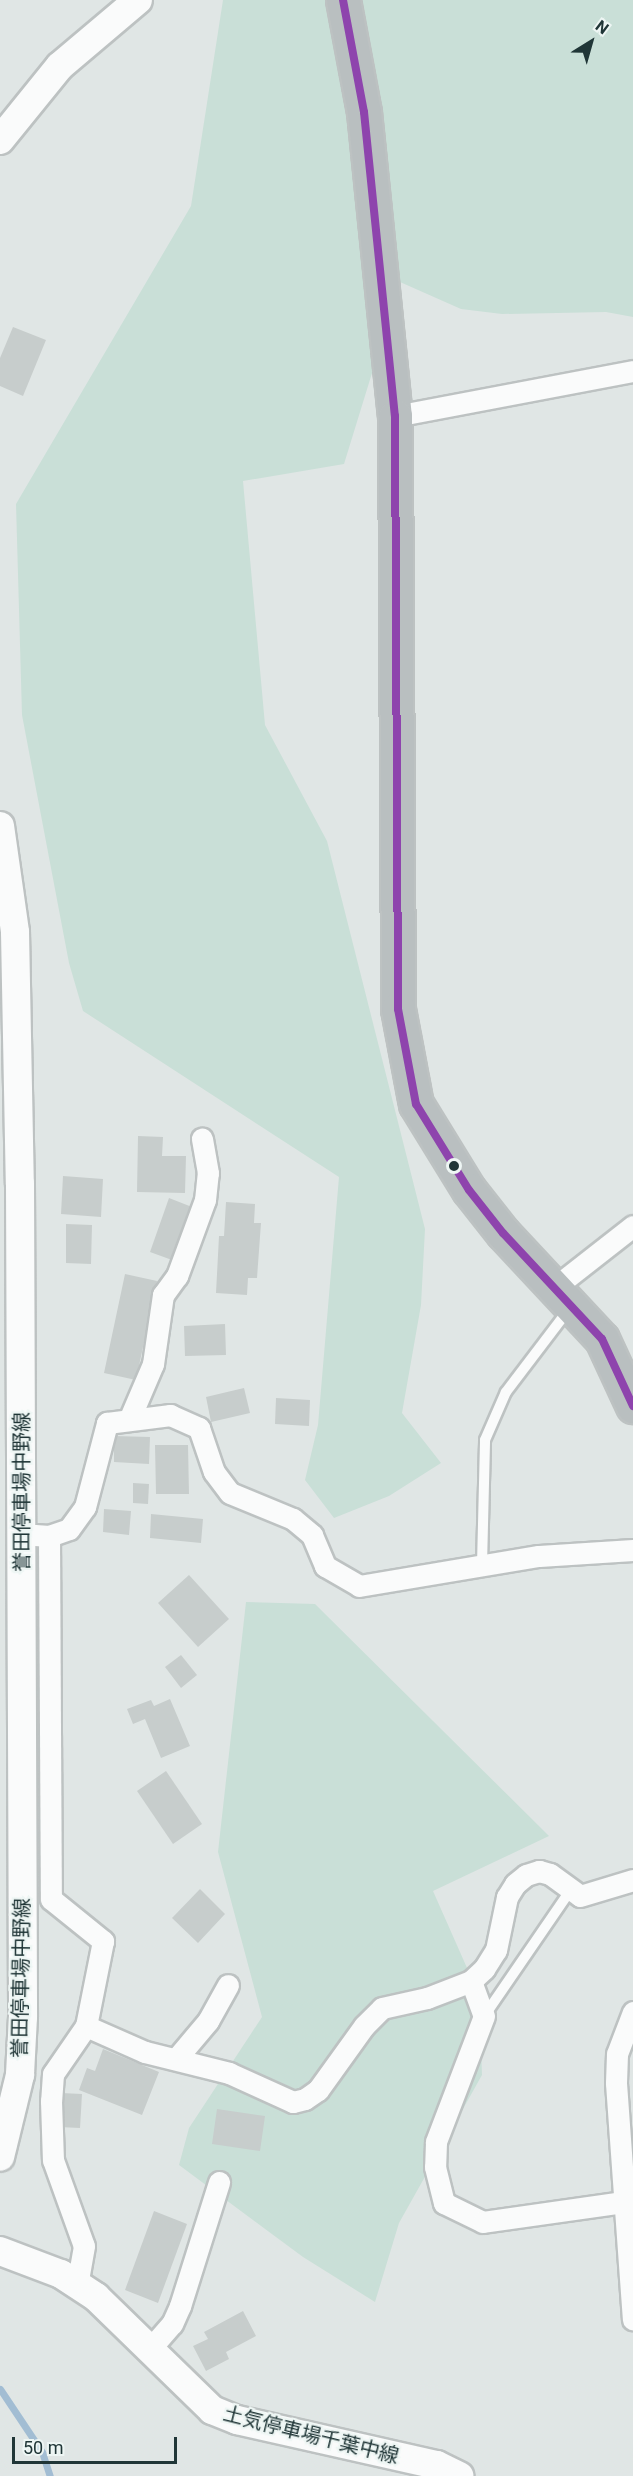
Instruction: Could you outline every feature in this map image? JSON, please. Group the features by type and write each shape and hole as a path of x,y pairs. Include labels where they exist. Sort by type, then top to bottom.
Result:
{"highway":[{"path":"343,0 364,112 395,416 398,1009 416,1104 469,1190 503,1233 602,1339 633,1406"}],"main road":[{"path":"0,140 60,66 138,0"},
{"name":"誉田停車場中野線","path":"0,825 15,932 36,1535 20,2075 0,2157"},
{"name":"土気停車場千葉中線","path":"0,2251 77,2284 212,2410 237,2420 437,2465 460,2476"}],"street":[{"path":"395,416 633,371"},
{"path":"129,1420 153,1364 164,1295 177,1276 205,1200 208,1173 202,1139"},
{"path":"564,1296 633,1226"},
{"path":"77,2284 84,2246 53,2160 53,2074 86,2026 103,1941 51,1899 36,1535 69,1529 85,1507 107,1423 170,1415 199,1428 214,1472 230,1493 293,1519 312,1535 325,1566 359,1586 539,1556 633,1550"},
{"path":"86,2026 145,2052 229,2073 293,2102 305,2099 318,2090 364,2026 382,2008 427,1998 471,1981 496,1950 507,1898 515,1884 539,1871 550,1874 570,1891 580,1896 597,1894 633,1880"},
{"path":"471,1981 484,2016 436,2142 435,2167 444,2203 483,2222 624,2202"},
{"path":"176,2059 208,2021 228,1984"},
{"path":"633,2012 617,2054 624,2202 633,2319"},
{"path":"20,2075 53,2074"},
{"path":"149,2350 172,2324 180,2306 219,2182"}],"lane":[{"path":"483,1565 485,1440 506,1392 538,1346 564,1296"},
{"path":"484,2016 570,1891"}],"green space":[{"path":"223,0 633,0 633,317 606,312 502,314 461,309 400,282 344,464 243,481 265,725 327,841 425,1229 421,1305 402,1413 441,1463 389,1496 334,1518 305,1480 318,1425 339,1177 83,1011 69,963 22,715 16,504 191,206"},
{"path":"246,1602 315,1604 549,1836 433,1891 479,1995 482,2075 399,2223 375,2302 303,2257 179,2165 189,2128 262,2017 218,1852"}],"building":[{"path":"13,327 46,340 23,396 0,386 0,358"},
{"path":"138,1136 163,1137 162,1156 186,1156 185,1193 137,1192"},
{"path":"63,1176 103,1179 101,1217 61,1214"},
{"path":"169,1198 192,1207 172,1260 150,1252"},
{"path":"226,1202 255,1204 254,1223 261,1223 257,1278 248,1278 247,1295 216,1293 219,1236 224,1236"},
{"path":"66,1224 92,1225 91,1264 66,1263"},
{"path":"125,1274 157,1281 136,1380 104,1373"},
{"path":"225,1324 226,1355 185,1356 184,1326"},
{"path":"244,1388 250,1413 211,1422 206,1397"},
{"path":"276,1398 310,1400 309,1426 275,1424"},
{"path":"114,1436 150,1437 149,1464 114,1462"},
{"path":"155,1445 188,1445 189,1494 156,1494"},
{"path":"133,1483 149,1484 148,1504 133,1503"},
{"path":"104,1509 131,1511 129,1535 103,1532"},
{"path":"151,1514 203,1519 201,1543 150,1538"},
{"path":"189,1575 229,1619 198,1647 158,1603"},
{"path":"181,1655 197,1675 181,1688 165,1667"},
{"path":"170,1699 190,1746 161,1758 145,1719 133,1724 127,1709 151,1700 154,1706"},
{"path":"166,1771 202,1824 173,1844 137,1791"},
{"path":"200,1889 225,1914 198,1943 172,1918"},
{"path":"103,2049 159,2072 142,2115 79,2090 87,2068 95,2071"},
{"path":"61,2093 82,2094 80,2128 59,2127"},
{"path":"217,2109 265,2116 260,2151 212,2144"},
{"path":"154,2211 187,2224 158,2303 125,2290"},
{"path":"243,2311 256,2336 226,2352 229,2359 206,2371 193,2346 208,2339 204,2332"}],"waterway":[{"path":"0,2389 42,2452 50,2476"}],"transit line":[{"path":"343,0 364,112 395,416 398,1009 416,1104 469,1190 503,1233 602,1339 633,1406"}]}
